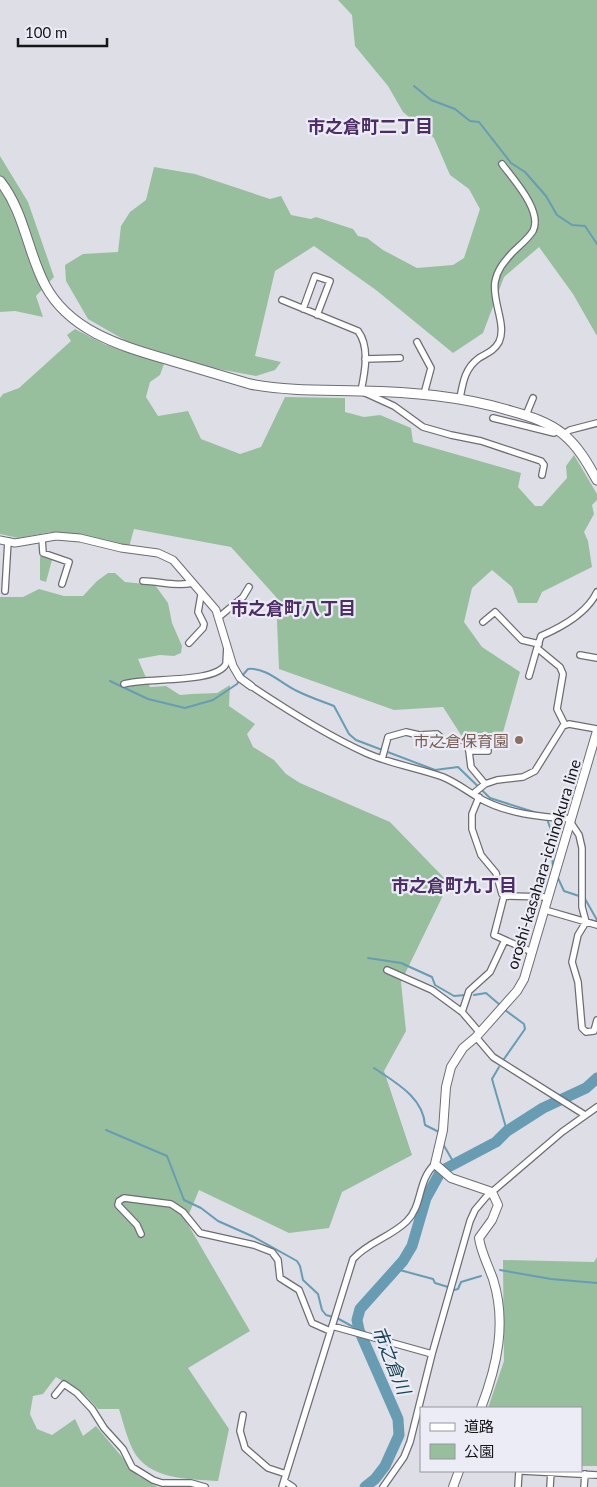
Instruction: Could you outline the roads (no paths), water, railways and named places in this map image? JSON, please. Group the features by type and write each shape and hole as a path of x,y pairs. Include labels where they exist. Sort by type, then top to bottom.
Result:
{"highway":[{"path":"0,181 19,212 35,264 46,287 80,324 99,336 121,346 250,384 299,391 360,391 460,398 526,415 560,432 577,449 597,480"}],"main road":[{"name":"oroshi-kasahara-ichinokura line","path":"437,1166 443,1134 446,1087 451,1067 463,1048 478,1035 521,986 597,730"},
{"path":"437,1166 451,1178 492,1192 498,1205 496,1212 479,1238 498,1300 500,1341 496,1363 481,1407"},
{"path":"453,1487 459,1472"}],"street":[{"path":"460,398 463,379 468,368 492,351 501,336 502,324 495,299 498,271 507,258 529,237 535,225 533,211 529,202 502,164"},
{"path":"303,309 315,276 330,281 317,315"},
{"path":"282,300 358,331 363,338 366,371 360,391 394,406 423,427 451,436 481,441 540,461 544,465 542,475"},
{"path":"417,342 430,368 424,394"},
{"path":"365,359 400,358"},
{"path":"526,415 533,398"},
{"path":"494,418 554,434 597,423"},
{"path":"0,540 15,543 56,536 80,538 121,548 158,553 180,566 201,595 216,610 228,642 233,666 240,678 251,686 298,716 382,758 440,776 476,795 540,818 571,821 579,835 582,848 582,907 586,922 578,935 572,962 578,982 582,1028 586,1032 594,1031 597,1020"},
{"path":"42,538 43,553 69,562 62,584"},
{"path":"5,591 8,541"},
{"path":"143,581 162,581 180,586 192,583"},
{"path":"219,617 242,597 249,587"},
{"path":"529,676 541,636 561,627 592,601 597,592"},
{"path":"189,643 203,628 204,624 198,612 201,595"},
{"path":"482,622 495,612 522,640 538,646 560,667 563,674 557,710 565,725"},
{"path":"124,684 138,680 186,678 218,673 226,664 228,642"},
{"path":"580,655 597,658"},
{"path":"565,725 597,730"},
{"path":"532,952 494,935 504,896 494,868 481,855 472,829 472,814 476,795 486,784 498,780 523,777 535,771 565,725"},
{"path":"382,758 388,737 406,732 419,735 436,734 444,740 465,740 469,751 471,767 486,784"},
{"path":"469,751 488,751"},
{"path":"504,896 548,897"},
{"path":"544,910 597,925"},
{"path":"462,1012 469,991 490,972 505,940"},
{"path":"387,970 422,984 462,1012 493,1057 585,1115"},
{"path":"383,1487 407,1450 432,1354 470,1221 475,1210 492,1192 562,1132 597,1107"},
{"path":"294,1487 283,1484 353,1259 359,1252 395,1231 408,1220 417,1205 426,1173 437,1166"},
{"path":"141,1234 137,1226 118,1205 119,1201 124,1198 170,1204 184,1212 200,1233 254,1244 272,1252 278,1260 280,1278 299,1290 312,1323 331,1326 432,1354"},
{"path":"55,1394 64,1384 77,1393 123,1449 132,1467 153,1480 162,1483 192,1483 205,1487"},
{"path":"244,1415 240,1431 245,1448 268,1468 286,1474"},
{"path":"518,1487 520,1472"},
{"path":"550,1487 551,1472 597,1475"},
{"path":"584,1487 585,1474"}],"waterway":[{"path":"414,86 431,100 455,109 470,121 479,122 511,163 525,172 546,196 557,215 572,225 585,226 597,244"},
{"path":"242,676 248,669 267,673 297,691 334,706 349,734 356,740 435,770 458,767 490,798 537,813"},
{"path":"110,681 148,699 185,708 213,700 240,680"},
{"path":"547,819 551,830 553,870"},
{"path":"557,876 564,891 579,896"},
{"path":"584,897 597,920"},
{"path":"368,958 401,963 432,977 435,985 454,996 466,995"},
{"path":"474,995 486,993 500,1005"},
{"path":"504,1059 525,1029 524,1024 505,1010"},
{"path":"499,1067 492,1079 507,1131"},
{"path":"374,1068 407,1092 419,1106 425,1125 439,1132"},
{"name":"市之倉川","path":"365,1487 375,1479 385,1466 399,1435 398,1419 359,1330 357,1320 360,1309 403,1261 412,1246 426,1198 441,1171 496,1142 507,1131 543,1108 586,1088 597,1078"},
{"path":"106,1130 167,1156 184,1200 201,1208 218,1221 254,1237 297,1261 303,1280 318,1294 322,1310 326,1315 337,1318 359,1330"},
{"path":"443,1144 454,1163"},
{"path":"396,1269 433,1279 435,1283 448,1287"},
{"path":"500,1270 551,1279 597,1283"},
{"path":"454,1290 458,1289 461,1282 481,1276"}],"place":[{"name":"市之倉保育園","path":"519,740"}],"district":[{"name":"市之倉町二丁目","path":"370,126"},
{"name":"市之倉町八丁目","path":"293,608"},
{"name":"市之倉町九丁目","path":"454,885"}]}
